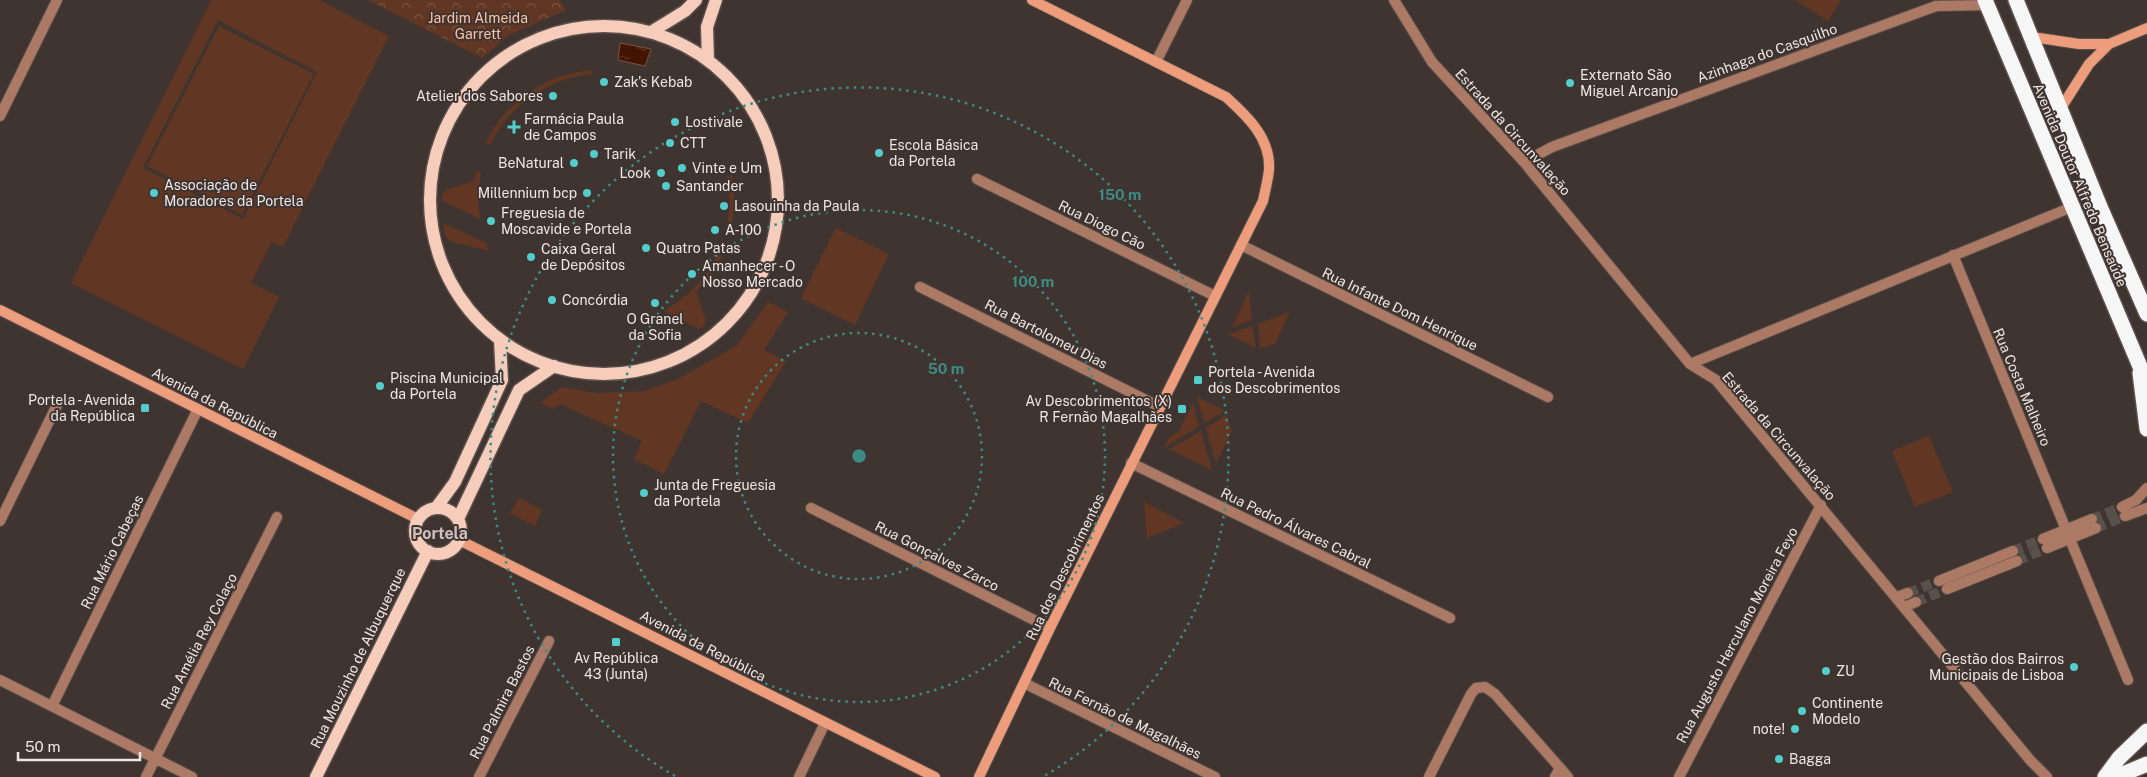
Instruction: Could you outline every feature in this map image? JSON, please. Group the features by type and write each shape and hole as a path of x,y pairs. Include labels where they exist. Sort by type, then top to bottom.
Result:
{"highway":[{"name":"Avenida Doutor Alfredo Bensaúde","path":"2016,0 2101,209 2147,314"},
{"name":"Avenida Doutor Alfredo Bensaúde","path":"1986,2 2147,383"},
{"path":"2138,292 2147,308"},
{"path":"2139,364 2147,429"},
{"path":"2105,777 2119,758 2147,731"},
{"path":"2116,777 2147,764"}],"main road":[{"path":"652,32 685,11 696,0"},
{"path":"708,60 707,27 716,0"},
{"path":"600,25 621,26 652,32 682,44 708,60 746,98 757,116 773,155 778,190 778,218 774,238 760,278 750,296 723,328 696,348 669,362 629,372 608,374 586,373 554,366 526,356 500,340 476,318 462,301 451,284 435,244 429,203 430,182 439,140 458,103 485,71 519,47 538,38 572,28 600,25"},
{"path":"436,508 452,513 458,519 461,530 459,540 450,551 442,554 428,552 418,541 415,534 418,519 426,512 436,508 455,482 502,380 500,340"},
{"path":"458,519 518,390 554,366"},
{"name":"Rua Mouzinho de Albuquerque","path":"316,777 428,552"}],"street":[{"path":"0,116 57,0"},
{"name":"Rua dos Descobrimentos","path":"978,777 1131,463 1263,201 1269,168 1263,142 1252,120 1226,97 1032,0"},
{"path":"1156,62 1187,0"},
{"name":"Estrada da Circunvalação","path":"1394,0 1432,62 1524,162 1690,364 1716,380 2030,760 2047,777"},
{"name":"Azinhaga do Casquilho","path":"1524,162 1552,147 1938,3 1986,2"},
{"path":"2061,108 2089,64 2109,44 2147,28"},
{"path":"2032,37 2079,44 2109,44"},
{"name":"Rua Diogo Cão","path":"977,179 1215,296"},
{"path":"1690,364 2072,207"},
{"name":"Rua Infante Dom Henrique","path":"1241,245 1548,397"},
{"name":"Rua Costa Malheiro","path":"1953,255 2128,680"},
{"name":"Rua Bartolomeu Dias","path":"920,287 1160,407"},
{"name":"Avenida da República","path":"0,310 418,519"},
{"path":"0,521 57,405"},
{"name":"Rua Mário Cabeças","path":"52,706 198,409"},
{"name":"Rua Pedro Álvares Cabral","path":"1131,463 1450,618"},
{"path":"2147,488 2123,511 2147,508"},
{"name":"Rua Augusto Herculano Moreira Feyo","path":"1679,777 1821,505"},
{"name":"Rua Gonçalves Zarco","path":"811,508 1050,628"},
{"name":"Rua Amélia Rey Colaço","path":"146,777 278,517"},
{"path":"2045,544 2094,524"},
{"name":"Avenida da República","path":"459,540 935,777"},
{"path":"1939,581 2015,556 1947,589"},
{"path":"1897,598 1908,593"},
{"path":"1904,607 1916,602"},
{"name":"Rua Palmira Bastos","path":"479,777 549,641"},
{"path":"0,680 192,777"},
{"name":"Rua Fernão de Magalhães","path":"1024,684 1215,777"},
{"path":"1429,777 1471,694 1476,688 1485,687 1496,694 1557,773 1568,777"},
{"path":"799,777 825,723"}],"green space":[{"name":"Associação de Moradores da Portela","path":"211,0 319,0 389,36 283,247 272,242 251,283 279,297 243,369 71,283","holes":["218,20 317,72 243,219 143,168"]},
{"name":"Jardim Almeida Garrett","path":"368,0 560,0 566,10 509,35 482,58"},
{"path":"1795,0 1841,0 1828,21"},
{"path":"219,26 314,74 242,215 147,166"},
{"path":"592,70 593,74 561,81 532,96 508,118 490,145 486,143 504,115 529,92 559,77"},
{"path":"476,171 481,172 478,195 480,219 443,201 441,196 446,190 474,181"},
{"path":"732,175 735,204 731,228 727,227 730,204 727,176"},
{"path":"443,223 486,243 489,251 449,241 445,235"},
{"path":"836,228 889,254 855,325 801,298"},
{"path":"718,254 722,256 712,274 696,292 706,320 704,327 699,329 663,311 695,287 708,271"},
{"path":"1249,291 1252,320 1232,327"},
{"path":"768,302 788,312 764,350 786,361 748,423 701,401 664,474 634,459 642,441 560,404 553,409 540,403 562,387 597,393 645,391 682,377 737,345"},
{"path":"1290,312 1275,344 1260,348 1258,324"},
{"path":"1252,326 1256,348 1228,334"},
{"path":"1197,397 1225,411 1204,423"},
{"path":"1193,403 1199,426 1164,448 1170,436 1179,431"},
{"path":"1226,415 1232,431 1216,463 1206,428"},
{"path":"1201,431 1212,470 1169,449"},
{"path":"1929,436 1953,492 1915,507 1892,451"},
{"path":"519,498 542,510 535,526 510,513"},
{"path":"1144,502 1184,523 1147,538"}],"water":[{"path":"620,43 651,49 645,66 618,60"}],"tunnel":[{"path":"2092,519 2122,507"},
{"path":"2096,528 2125,516"},
{"path":"2013,551 2043,539"},
{"path":"2017,561 2047,548"},
{"path":"1908,593 1939,581"},
{"path":"1916,602 1947,589"}],"place":[{"name":"Zak's Kebab","path":"604,82"},
{"name":"Externato São Miguel Arcanjo","path":"1570,83"},
{"name":"Atelier dos Sabores","path":"553,96"},
{"name":"Lostivale","path":"675,122"},
{"name":"Farmácia Paula de Campos","path":"514,127"},
{"name":"CTT","path":"670,143"},
{"name":"Escola Básica da Portela","path":"879,153"},
{"name":"Tarik","path":"594,154"},
{"name":"BeNatural","path":"574,163"},
{"name":"Vinte e Um","path":"682,168"},
{"name":"Look","path":"661,173"},
{"name":"Santander","path":"666,186"},
{"name":"Associação de Moradores da Portela","path":"154,193"},
{"name":"Millennium bcp","path":"587,193"},
{"name":"Lasouinha da Paula","path":"724,206"},
{"name":"Freguesia de Moscavide e Portela","path":"491,221"},
{"name":"A-100","path":"715,230"},
{"name":"Quatro Patas","path":"646,248"},
{"name":"Caixa Geral de Depósitos","path":"531,257"},
{"name":"Amanhecer - O Nosso Mercado","path":"692,274"},
{"name":"Concórdia","path":"552,300"},
{"name":"O Granel da Sofia","path":"655,303"},
{"name":"Portela - Avenida dos Descobrimentos","path":"1198,380"},
{"name":"Piscina Municipal da Portela","path":"380,386"},
{"name":"Portela - Avenida da República","path":"145,408"},
{"name":"Av Descobrimentos (X) R Fernão Magalhães","path":"1182,409"},
{"name":"Junta de Freguesia da Portela","path":"644,493"},
{"name":"Av República 43 (Junta)","path":"616,642"},
{"name":"Gestão dos Bairros Municipais de Lisboa","path":"2074,667"},
{"name":"ZU","path":"1826,671"},
{"name":"Continente Modelo","path":"1802,711"},
{"name":"note!","path":"1795,729"},
{"name":"Bagga","path":"1779,759"}],"district":[{"name":"Portela","path":"440,533"}]}
